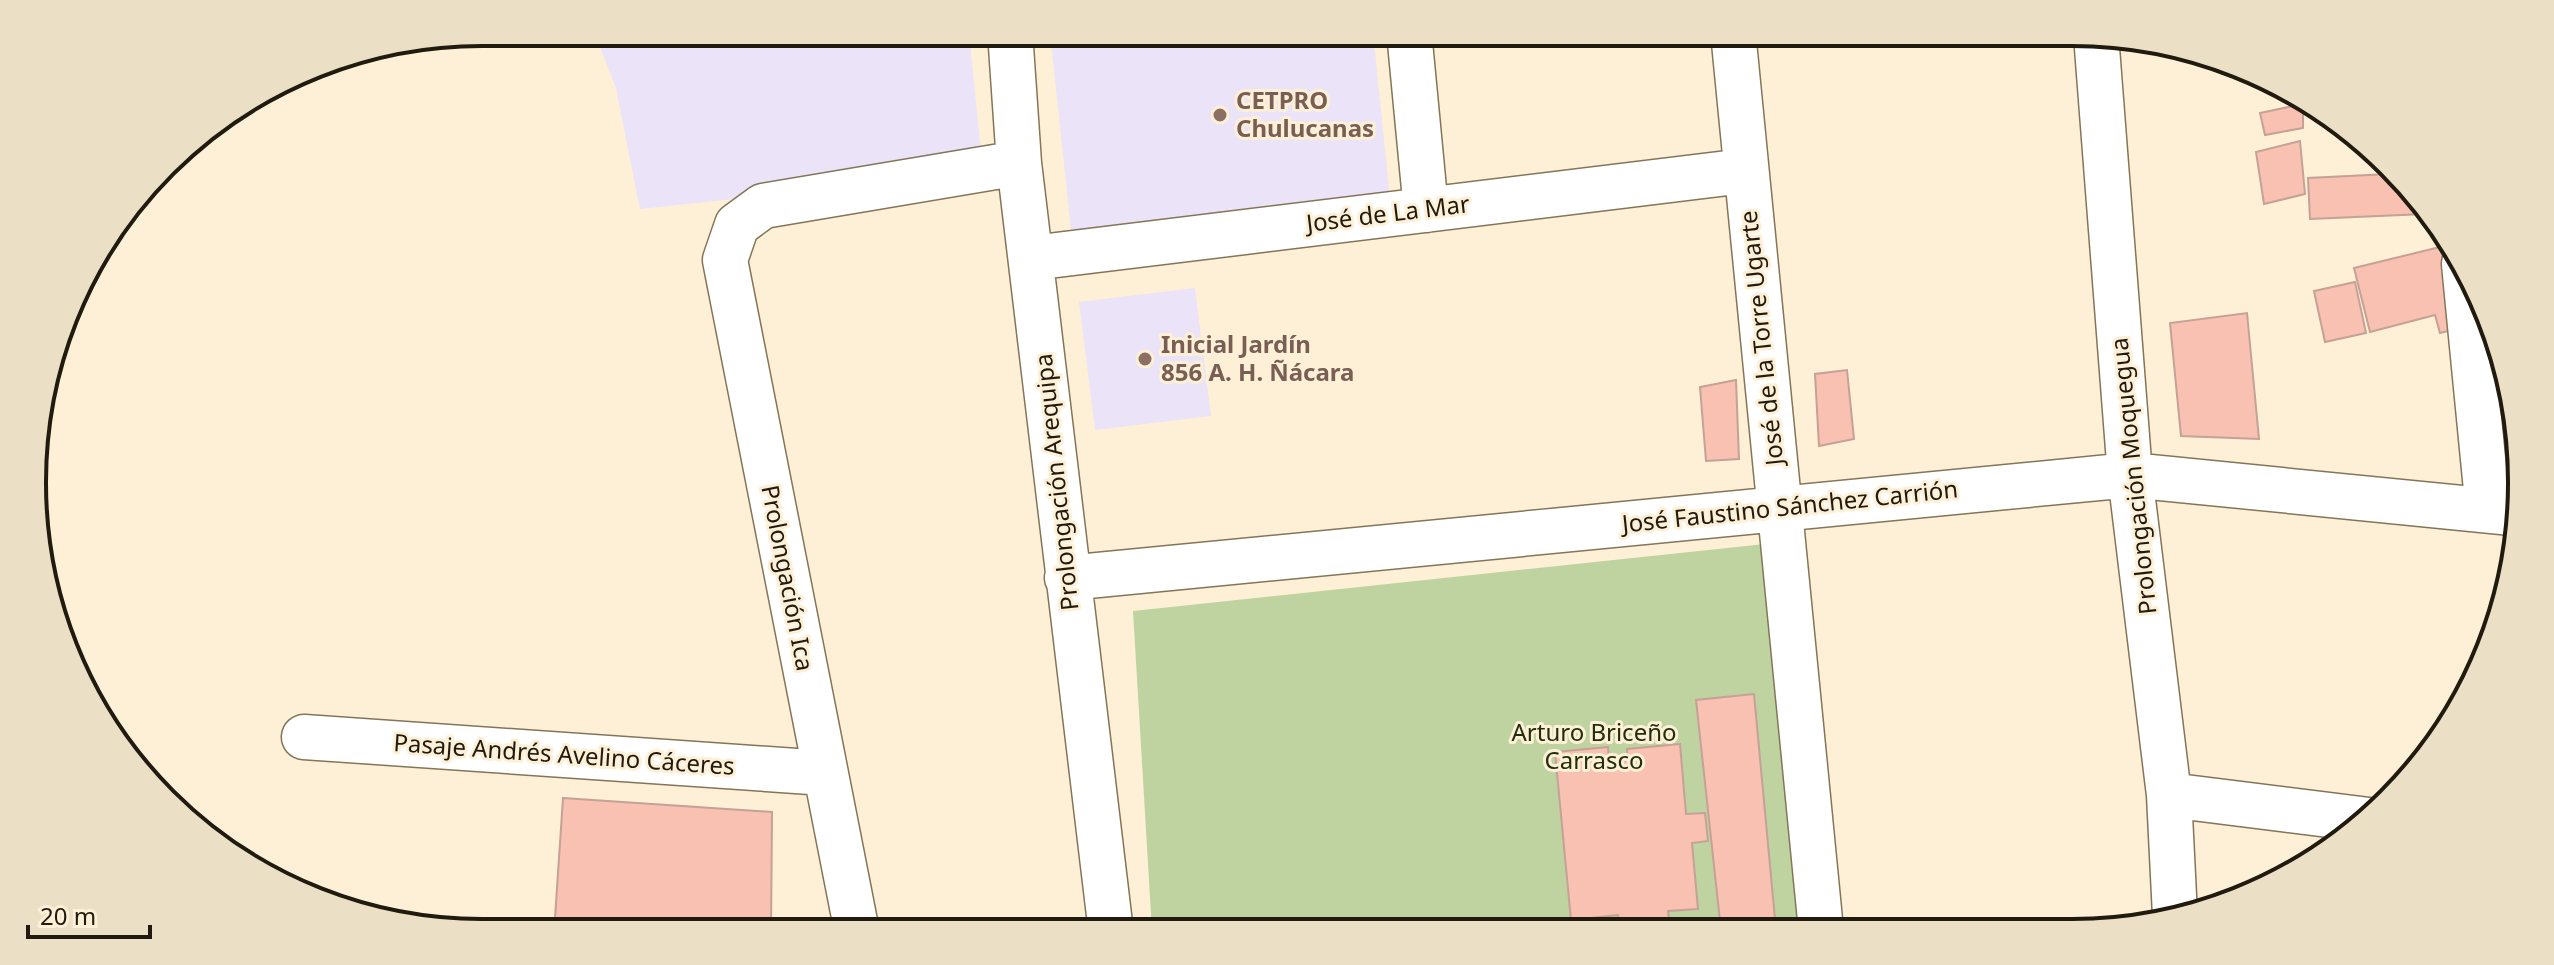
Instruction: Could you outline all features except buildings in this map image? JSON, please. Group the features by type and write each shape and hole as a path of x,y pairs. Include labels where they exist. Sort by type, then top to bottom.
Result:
{"street":[{"name":"Prolongación Arequipa","path":"1011,46 1019,163 1109,919"},
{"path":"1410,46 1426,210"},
{"name":"José de la Torre Ugarte","path":"1734,46 1820,919"},
{"name":"Prolongación Moquegua","path":"2097,47 2130,475 2169,795 2175,906"},
{"name":"Prolongación Ica","path":"854,919 725,260 737,225 763,206 1019,163"},
{"name":"José de La Mar","path":"1032,258 1744,171"},
{"path":"2470,304 2500,512"},
{"name":"José Faustino Sánchez Carrión","path":"1067,578 2130,475 2500,512"},
{"name":"Pasaje Andrés Avelino Cáceres","path":"304,737 825,773"},
{"path":"2169,795 2351,818"}],"shaded area":[{"path":"600,46 970,46 981,153 966,174 640,209 616,88"},
{"name":"CETPRO Chulucanas","path":"1051,46 1374,46 1390,199 1071,230"},
{"name":"Inicial Jardín 856 A. H. Ñácara","path":"1195,288 1211,416 1095,430 1079,302"}],"green space":[{"name":"Arturo Briceño Carrasco","path":"1765,544 1800,919 1151,919 1133,611"}],"place":[{"name":"CETPRO Chulucanas","path":"1220,115"},
{"name":"Inicial Jardín 856 A. H. Ñácara","path":"1145,359"}]}
